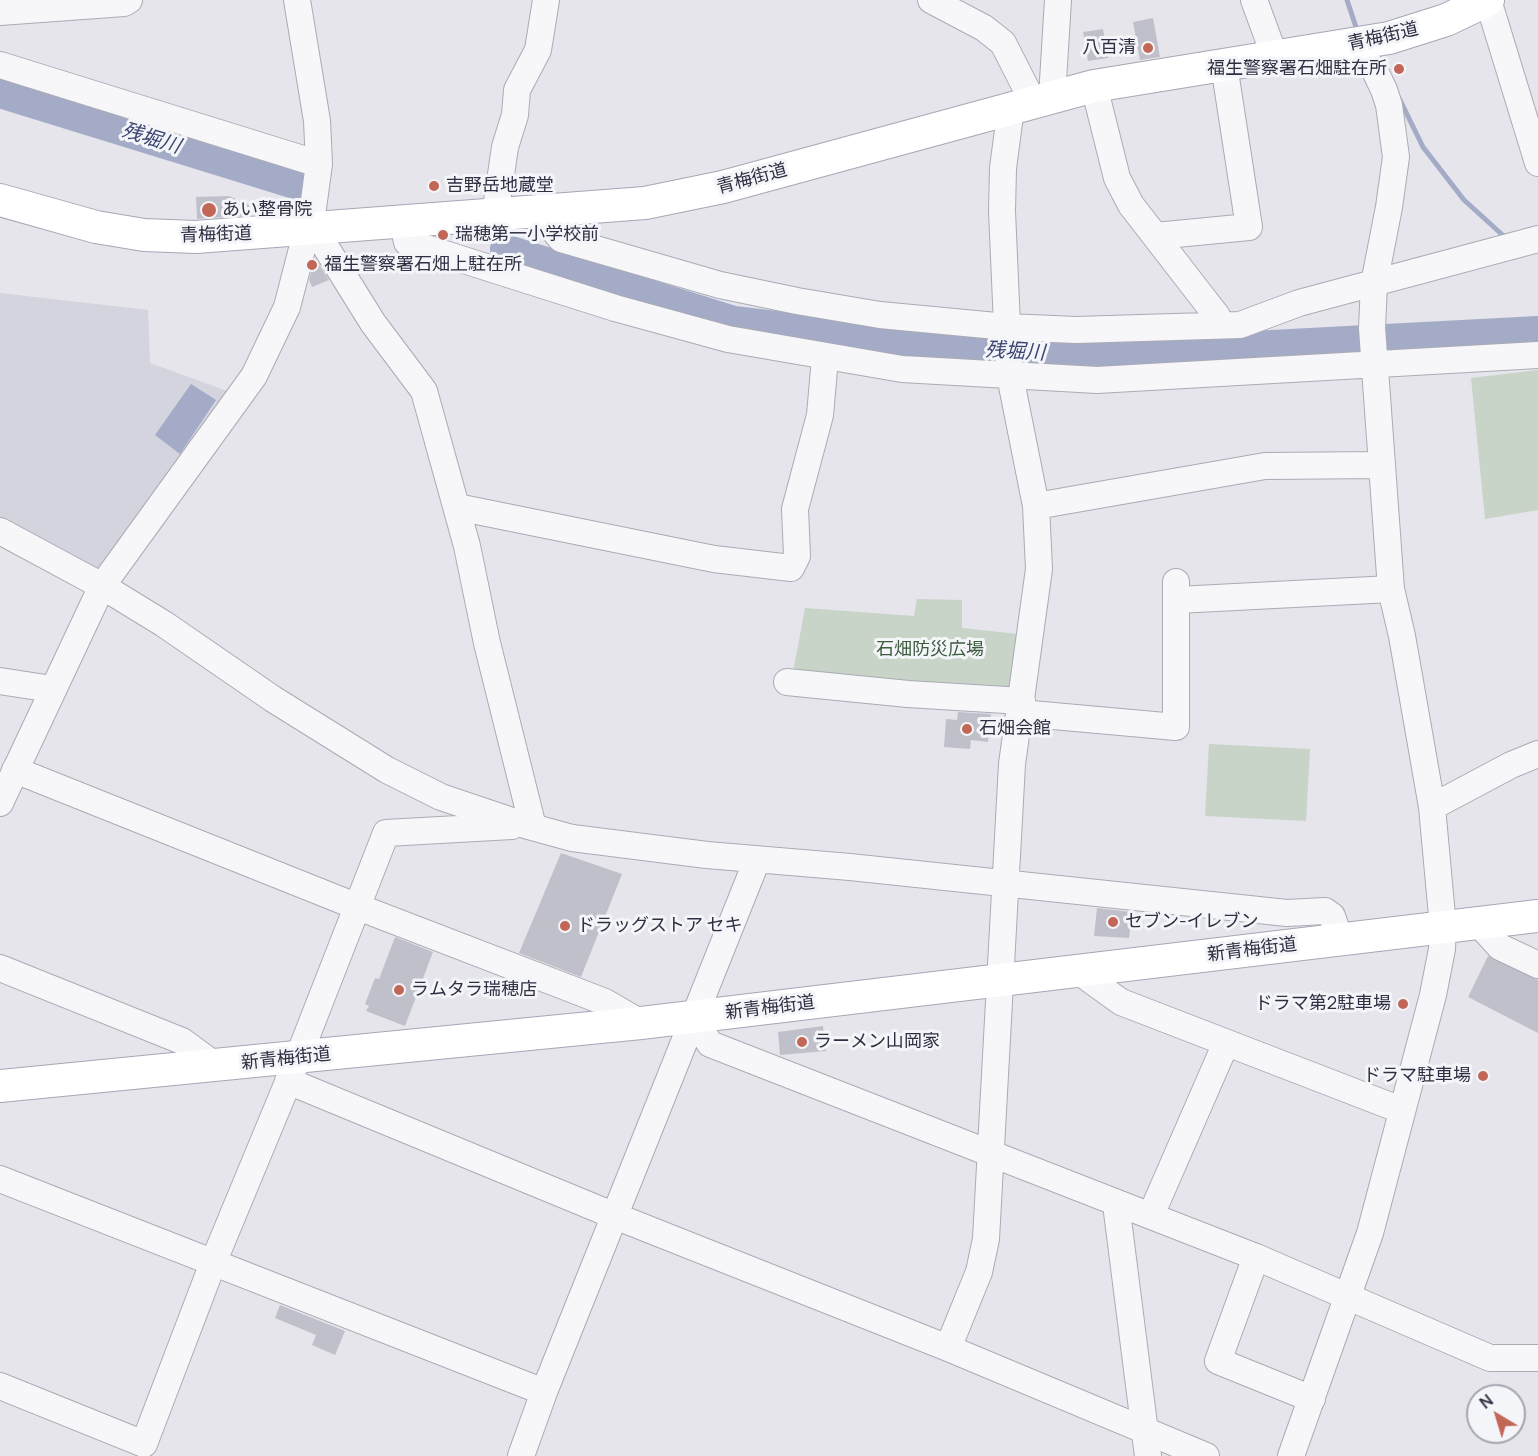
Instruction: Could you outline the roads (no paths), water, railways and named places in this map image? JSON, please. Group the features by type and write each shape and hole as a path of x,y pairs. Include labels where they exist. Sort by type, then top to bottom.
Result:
{"main road":[{"name":"青梅街道","path":"0,200 79,224 144,235 207,237 555,211 645,202 698,193 1094,86 1353,45 1423,28 1488,0"},
{"name":"新青梅街道","path":"0,1086 216,1066 293,1070 641,1023 1538,916"}],"street":[{"path":"0,12 124,3 129,0"},
{"path":"0,803 102,586 254,376 280,326 310,230 319,164 317,122 297,0"},
{"path":"495,215 505,147 515,115 517,90 538,50 546,0"},
{"path":"931,0 984,28 1003,42 1032,102"},
{"path":"948,1348 979,1272 986,1239 993,1156 1012,764 1039,569 1036,507 1009,374 1002,211 1003,168 1032,102 1058,0"},
{"path":"1254,0 1275,57"},
{"path":"1488,0 1538,163"},
{"path":"1291,1456 1350,1295 1370,1233 1433,995 1441,957 1443,927 1432,807 1402,636 1391,589 1380,465 1372,328 1374,284 1396,158 1389,105 1384,90 1375,70 1353,45"},
{"path":"0,65 319,164"},
{"path":"1155,236 1249,227 1224,65"},
{"path":"1094,86 1117,178 1131,205 1217,316 1220,325"},
{"path":"555,211 556,233 561,239 691,278 838,308 1007,328 1076,330 1240,325 1299,303 1538,239"},
{"path":"402,222 407,242 682,327 825,358 902,369 1097,380 1375,361 1538,356"},
{"path":"310,230 322,241 373,323 424,391 458,507 527,826"},
{"path":"458,507 714,559 791,568 797,556 795,509 820,415 825,358"},
{"path":"1036,507 1265,466 1380,465"},
{"path":"0,531 102,586 387,770 441,797 527,826 572,838 757,860 1287,913 1325,911 1332,916 1340,940"},
{"path":"786,682 1021,707 1176,727 1177,591 1391,589"},
{"path":"0,681 52,689"},
{"path":"1432,807 1475,783 1538,754"},
{"path":"15,770 358,908 604,1002 641,1023"},
{"path":"0,1386 144,1444 213,1263 293,1070 386,833 527,826"},
{"path":"521,1456 544,1392 757,860"},
{"path":"1479,924 1500,947 1538,965"},
{"path":"0,968 182,1041 216,1066"},
{"path":"1078,971 1121,1002 1401,1110"},
{"path":"693,1017 711,1044 1256,1257 1350,1295 1490,1358 1538,1358"},
{"path":"1151,1215 1226,1043"},
{"path":"293,1070 615,1216 948,1348 1146,1444 1206,1456"},
{"path":"0,1179 544,1392"},
{"path":"1116,1204 1146,1444"},
{"path":"1256,1257 1218,1361 1312,1399"}],"water":[{"path":"191,384 216,400 180,454 155,435"}],"waterway":[{"path":"1347,0 1358,33"},
{"name":"残堀川","path":"0,93 301,186"},
{"path":"1399,98 1423,147 1464,200 1507,239"},
{"name":"残堀川","path":"505,249 734,321 974,350 1081,355 1538,331"}],"place":[{"name":"八百清","path":"1148,48"},
{"name":"福生警察署石畑駐在所","path":"1399,69"},
{"name":"吉野岳地蔵堂","path":"434,186"},
{"name":"あい整骨院","path":"209,210"},
{"name":"瑞穂第一小学校前","path":"443,235"},
{"name":"福生警察署石畑上駐在所","path":"312,265"},
{"name":"石畑会館","path":"967,729"},
{"name":"セブン-イレブン","path":"1113,922"},
{"name":"ドラッグストア セキ","path":"565,926"},
{"name":"ラムタラ瑞穂店","path":"399,990"},
{"name":"ドラマ第2駐車場","path":"1403,1004"},
{"name":"ラーメン山岡家","path":"802,1042"},
{"name":"ドラマ駐車場","path":"1483,1076"}],"park label":[{"name":"石畑防災広場","path":"930,650"}]}
